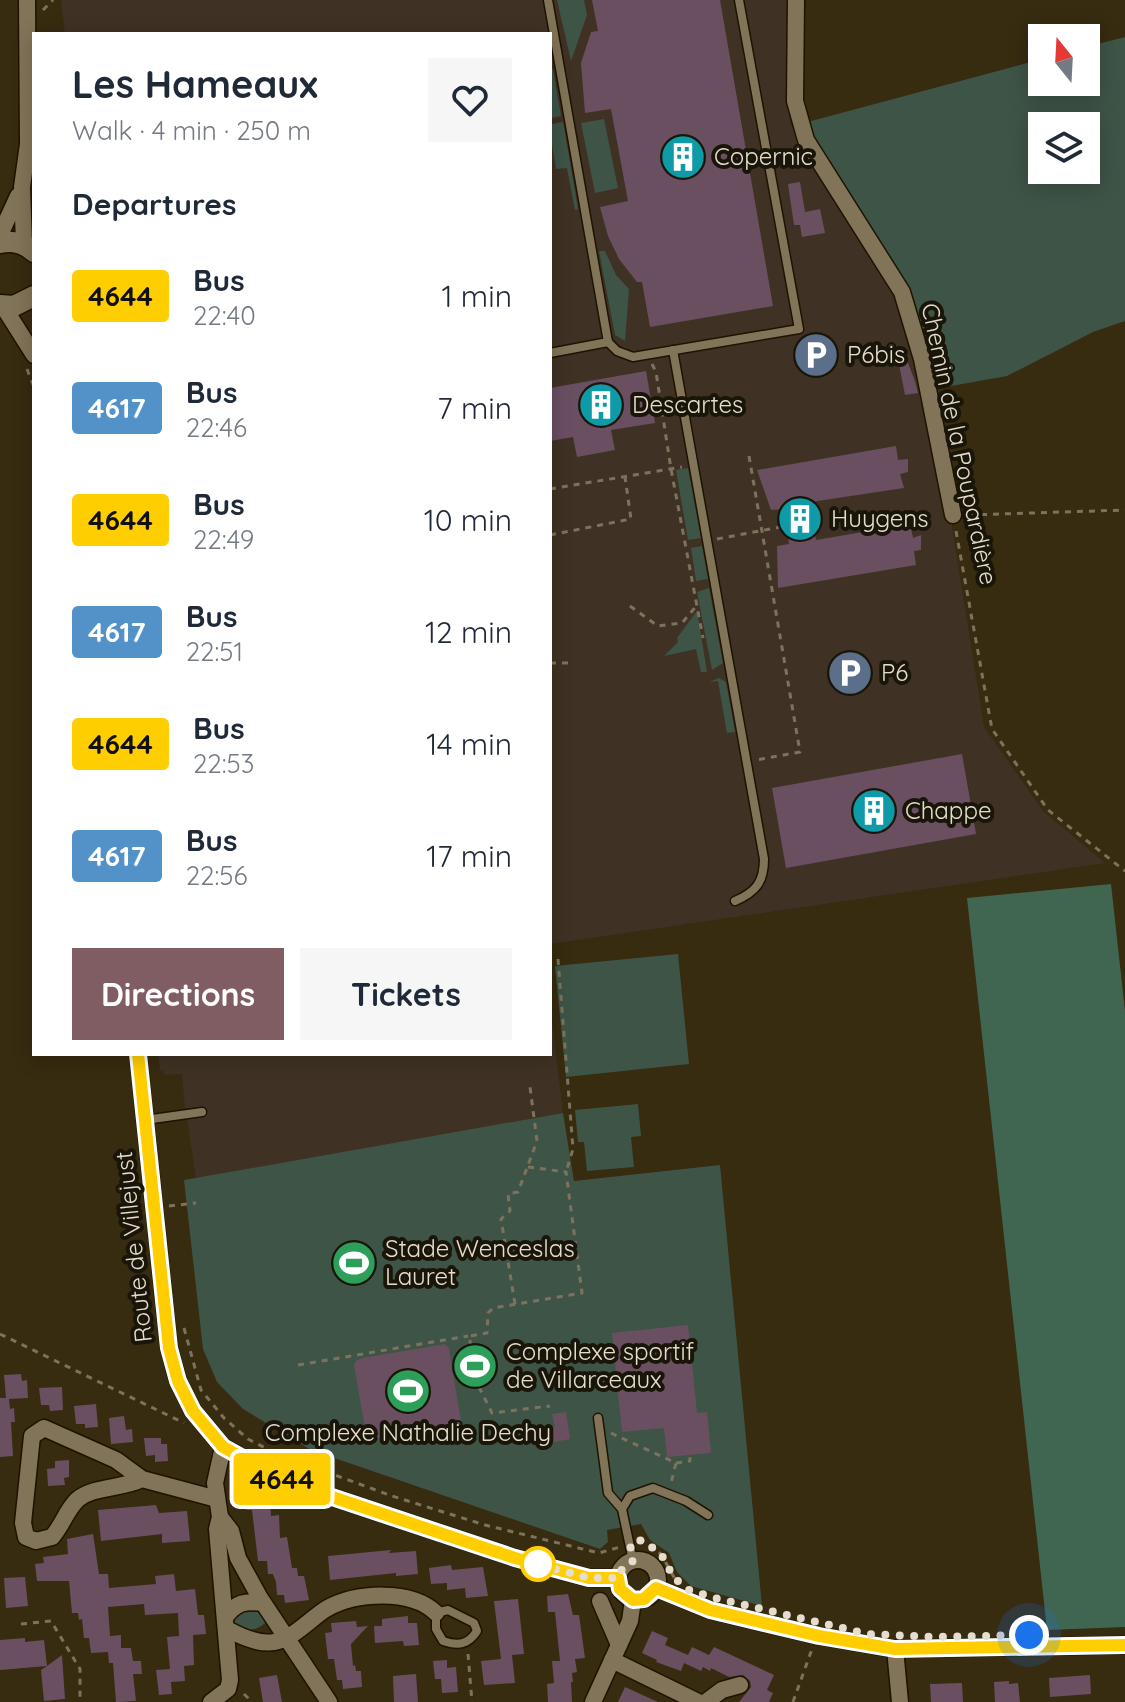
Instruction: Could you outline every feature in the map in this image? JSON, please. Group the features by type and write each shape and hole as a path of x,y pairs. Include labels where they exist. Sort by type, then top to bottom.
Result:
{"street":[{"path":"0,243 14,242 29,248 22,187 28,144 27,0"},
{"name":"Chemin de la Poupardière","path":"796,0 795,101 806,140 902,292 922,359 953,515"},
{"path":"0,235 22,187"},
{"path":"1,305 14,306 32,298"},
{"path":"1,305 32,352"},
{"name":"Route de Villejust","path":"138,1056 169,1348 178,1381 193,1411 223,1447 290,1483 438,1533 589,1578 618,1578"},
{"path":"142,1479 127,1487 91,1491 78,1499 52,1537 36,1541 26,1537 23,1523 32,1436 44,1428 116,1460 142,1479 217,1499"},
{"path":"223,1447 215,1483 220,1517 217,1529 231,1627"},
{"path":"220,1517 231,1531 238,1558 267,1609 329,1702"},
{"path":"632,1552 651,1565 658,1576 656,1588 644,1599 633,1600 620,1589 618,1578 632,1552"},
{"path":"656,1588 710,1610 819,1636 895,1649 1125,1645"},
{"path":"231,1627 273,1643 286,1638 324,1610 363,1598 399,1597 426,1603 436,1613"},
{"path":"593,1702 630,1621 633,1600"},
{"path":"211,1702 228,1689 235,1605 246,1601 267,1609"},
{"path":"600,1601 616,1653 698,1702"},
{"path":"231,1627 266,1632 271,1626 267,1609"},
{"path":"895,1649 900,1702"},
{"path":"706,1702 722,1690 740,1685"}],"lane":[{"path":"548,0 608,342 617,351 633,357 799,329 739,0"},
{"path":"552,353 608,342"},
{"path":"673,350 764,859 764,874 757,888 735,901"},
{"path":"145,1120 202,1112"},
{"path":"598,1418 608,1493 622,1509 632,1552"},
{"path":"622,1509 630,1496 653,1488 686,1501 708,1515"},
{"path":"448,1610 474,1623 477,1631 462,1644 443,1641 436,1629 436,1613 448,1610"}],"path":[{"path":"39,13 53,0"},
{"path":"646,354 656,372 703,638"},
{"path":"745,756 752,760 800,752 749,456"},
{"path":"552,489 694,465"},
{"path":"552,535 631,519 625,477"},
{"path":"953,515 1125,510"},
{"name":"Chemin de la Poupardière","path":"953,515 992,729 1048,810 1125,871"},
{"path":"707,541 786,526"},
{"path":"630,606 658,626 682,623 698,604"},
{"path":"552,663 569,663"},
{"path":"298,1365 469,1336 489,1330 490,1310 582,1293 566,1172 573,1149 558,959"},
{"path":"515,1304 501,1219 510,1211 508,1194 518,1192 537,1141 530,1087"},
{"path":"528,1167 566,1172"},
{"path":"169,1206 196,1203"},
{"path":"183,1326 201,1390 236,1429 275,1453 392,1496 485,1525 599,1553 632,1552 642,1540 661,1554 674,1578 681,1584"},
{"path":"0,1334 179,1422 205,1427"},
{"path":"469,1336 479,1387 492,1413 550,1406"},
{"path":"600,1428 676,1463 690,1461 690,1456"},
{"path":"670,1487 676,1463"},
{"path":"21,1624 51,1621 80,1669 80,1702"},
{"path":"793,1702 819,1636"},
{"path":"462,1644 468,1652 472,1702"}],"shaded area":[{"path":"61,0 790,0 790,123 897,296 915,357 950,514 984,727 1043,811 1105,863 552,944 552,32 65,32"},
{"path":"552,1021 563,1113 196,1178 187,1119 191,1117 189,1108 185,1108 182,1074 164,1075 158,1056 552,1056"}],"green space":[{"path":"557,0 584,0 587,15 571,61"},
{"path":"1125,37 1125,321 1093,332 1007,376 940,388 924,332 804,123 1028,63 1028,96 1100,96 1100,43"},
{"path":"552,69 553,69 561,116 552,118"},
{"path":"604,119 618,188 595,193 581,123"},
{"path":"563,122 578,209 575,210 567,168 556,169 552,124"},
{"path":"599,251 605,251 616,275 629,289 625,341 615,335"},
{"path":"688,468 701,538 688,540 676,470"},
{"path":"702,546 708,579 696,581 691,548"},
{"path":"709,588 723,663 712,670 697,592"},
{"path":"697,611 707,672 701,672 696,649 664,656 678,642 677,638"},
{"path":"719,678 726,682 735,732 727,733 718,681 709,682"},
{"path":"1111,884 1125,1011 1125,1627 1047,1630 967,898"},
{"path":"678,954 689,1064 566,1077 555,966"},
{"path":"638,1104 641,1136 631,1137 634,1167 587,1171 584,1142 578,1142 575,1110"},
{"name":"Complexe sportif de Villarceaux","path":"563,1113 574,1181 720,1165 762,1606 691,1586 677,1572 669,1553 650,1540 641,1524 607,1530 608,1542 600,1549 311,1450 243,1409 217,1382 203,1349 184,1180"},
{"path":"256,1606 265,1616 265,1623 250,1630 234,1625 232,1615"}],"building":[{"name":"Copernic","path":"592,0 720,0 773,306 650,327 642,282 637,282 619,259 608,236 600,207 628,201 611,109 585,113 581,63 591,32 598,31"},
{"path":"800,182 805,212 820,209 825,233 802,237 800,225 794,225 788,184"},
{"path":"903,350 918,393 905,395 899,364 892,366 888,354"},
{"name":"Descartes","path":"646,371 655,423 611,430 615,450 577,457 573,437 552,441 552,388"},
{"name":"Huygens","path":"896,446 898,460 908,459 908,472 900,474 904,488 811,502 816,540 910,524 913,538 921,535 921,550 914,551 916,565 778,588 777,546 789,544 784,509 771,510 757,470"},
{"name":"Chappe","path":"962,754 976,834 786,868 772,788"},
{"path":"688,1325 697,1413 707,1412 711,1453 667,1457 664,1428 622,1432 612,1333"},
{"name":"Complexe Nathalie Dechy","path":"445,1344 449,1349 461,1421 375,1439 369,1437 354,1365 356,1361"},
{"path":"21,1374 22,1381 27,1380 28,1398 9,1399 10,1409 14,1408 15,1422 11,1422 13,1456 0,1457 0,1398 6,1398 4,1375"},
{"path":"62,1387 63,1410 50,1411 49,1405 41,1405 39,1388"},
{"path":"96,1404 98,1427 85,1428 85,1424 76,1424 74,1406"},
{"path":"566,1412 570,1439 544,1444 541,1429 555,1427 552,1414"},
{"path":"124,1416 126,1430 132,1429 133,1442 111,1444 109,1418"},
{"path":"144,1438 161,1438 161,1444 167,1444 168,1461 155,1462 155,1455 146,1456"},
{"path":"69,1460 69,1477 64,1478 65,1485 48,1486 47,1469 55,1468 55,1461"},
{"path":"262,1494 263,1500 270,1500 271,1516 279,1515 280,1538 287,1537 292,1568 297,1568 298,1576 304,1576 309,1600 285,1603 284,1595 277,1595 273,1574 268,1574 267,1561 258,1561 252,1510 246,1510 245,1496"},
{"path":"156,1505 159,1513 187,1511 190,1541 162,1543 162,1534 101,1541 98,1510"},
{"path":"93,1534 99,1574 108,1574 109,1588 156,1584 155,1576 174,1574 176,1591 195,1589 198,1615 204,1615 206,1634 193,1635 194,1665 184,1666 185,1681 171,1682 172,1694 159,1695 156,1670 170,1669 167,1637 179,1636 178,1613 145,1615 144,1604 108,1607 110,1636 121,1635 121,1648 131,1648 133,1661 141,1661 142,1674 133,1674 136,1701 116,1702 113,1663 109,1663 108,1652 91,1653 89,1638 84,1638 82,1619 79,1620 78,1613 72,1613 69,1581 37,1581 35,1564 44,1563 43,1557 68,1554 67,1539"},
{"path":"391,1550 389,1553 416,1551 418,1574 396,1576 396,1573 330,1580 328,1556"},
{"path":"451,1565 452,1570 483,1567 488,1596 466,1598 465,1588 447,1590 447,1583 431,1584 429,1568"},
{"path":"25,1577 28,1606 6,1608 4,1578"},
{"path":"568,1594 573,1615 579,1615 585,1658 575,1659 577,1672 572,1673 572,1702 548,1702 547,1684 554,1683 552,1661 560,1661 555,1612 548,1612 547,1596"},
{"path":"518,1599 524,1654 512,1655 515,1683 484,1685 481,1661 501,1659 494,1601"},
{"path":"408,1616 408,1623 417,1623 419,1645 404,1646 403,1641 375,1643 374,1626 382,1626 382,1619"},
{"path":"356,1621 357,1627 368,1626 351,1644 353,1666 356,1671 361,1671 362,1687 343,1689 342,1680 337,1680 334,1659 328,1659 325,1633 332,1632 331,1623"},
{"path":"652,1631 668,1638 665,1645 688,1655 692,1647 709,1655 714,1647 774,1675 767,1690 773,1693 769,1702 739,1702 751,1687 750,1681 743,1675 729,1677 711,1668 710,1671 703,1667 701,1671 684,1663 681,1671 656,1662 642,1653"},
{"path":"25,1638 25,1642 44,1640 47,1666 0,1670 0,1640"},
{"path":"62,1655 65,1699 44,1701 41,1670"},
{"path":"447,1660 447,1668 456,1667 458,1692 442,1693 441,1679 435,1679 433,1661"},
{"path":"416,1674 418,1702 394,1702 393,1676"},
{"path":"277,1675 282,1702 263,1702 259,1678"},
{"path":"1090,1675 1091,1694 1050,1697 1049,1678"},
{"path":"1009,1681 1009,1684 1018,1683 1020,1702 995,1702 994,1682"},
{"path":"962,1683 963,1702 931,1702 930,1684"},
{"path":"625,1687 658,1702 618,1702"}],"bus line":[{"name":"4644","path":"138,1056 169,1348 178,1381 193,1411 223,1447 290,1483 438,1533 589,1578 618,1578 623,1594 633,1600 649,1597 656,1588 710,1610 866,1646 895,1649 1125,1645"}],"place":[{"name":"Copernic","path":"683,157"},
{"name":"P6bis","path":"816,355"},
{"name":"Descartes","path":"601,405"},
{"name":"Huygens","path":"800,519"},
{"name":"P6","path":"850,673"},
{"name":"Chappe","path":"874,811"},
{"name":"Stade Wenceslas Lauret","path":"354,1263"},
{"name":"Complexe sportif de Villarceaux","path":"475,1366"},
{"name":"Complexe Nathalie Dechy","path":"408,1391"}],"route":[{"path":"538,1564 533,1563 589,1578 618,1578 623,1567 633,1561 630,1544 642,1540 661,1554 674,1578 689,1590 715,1598 868,1634 934,1637 1029,1635"}]}
